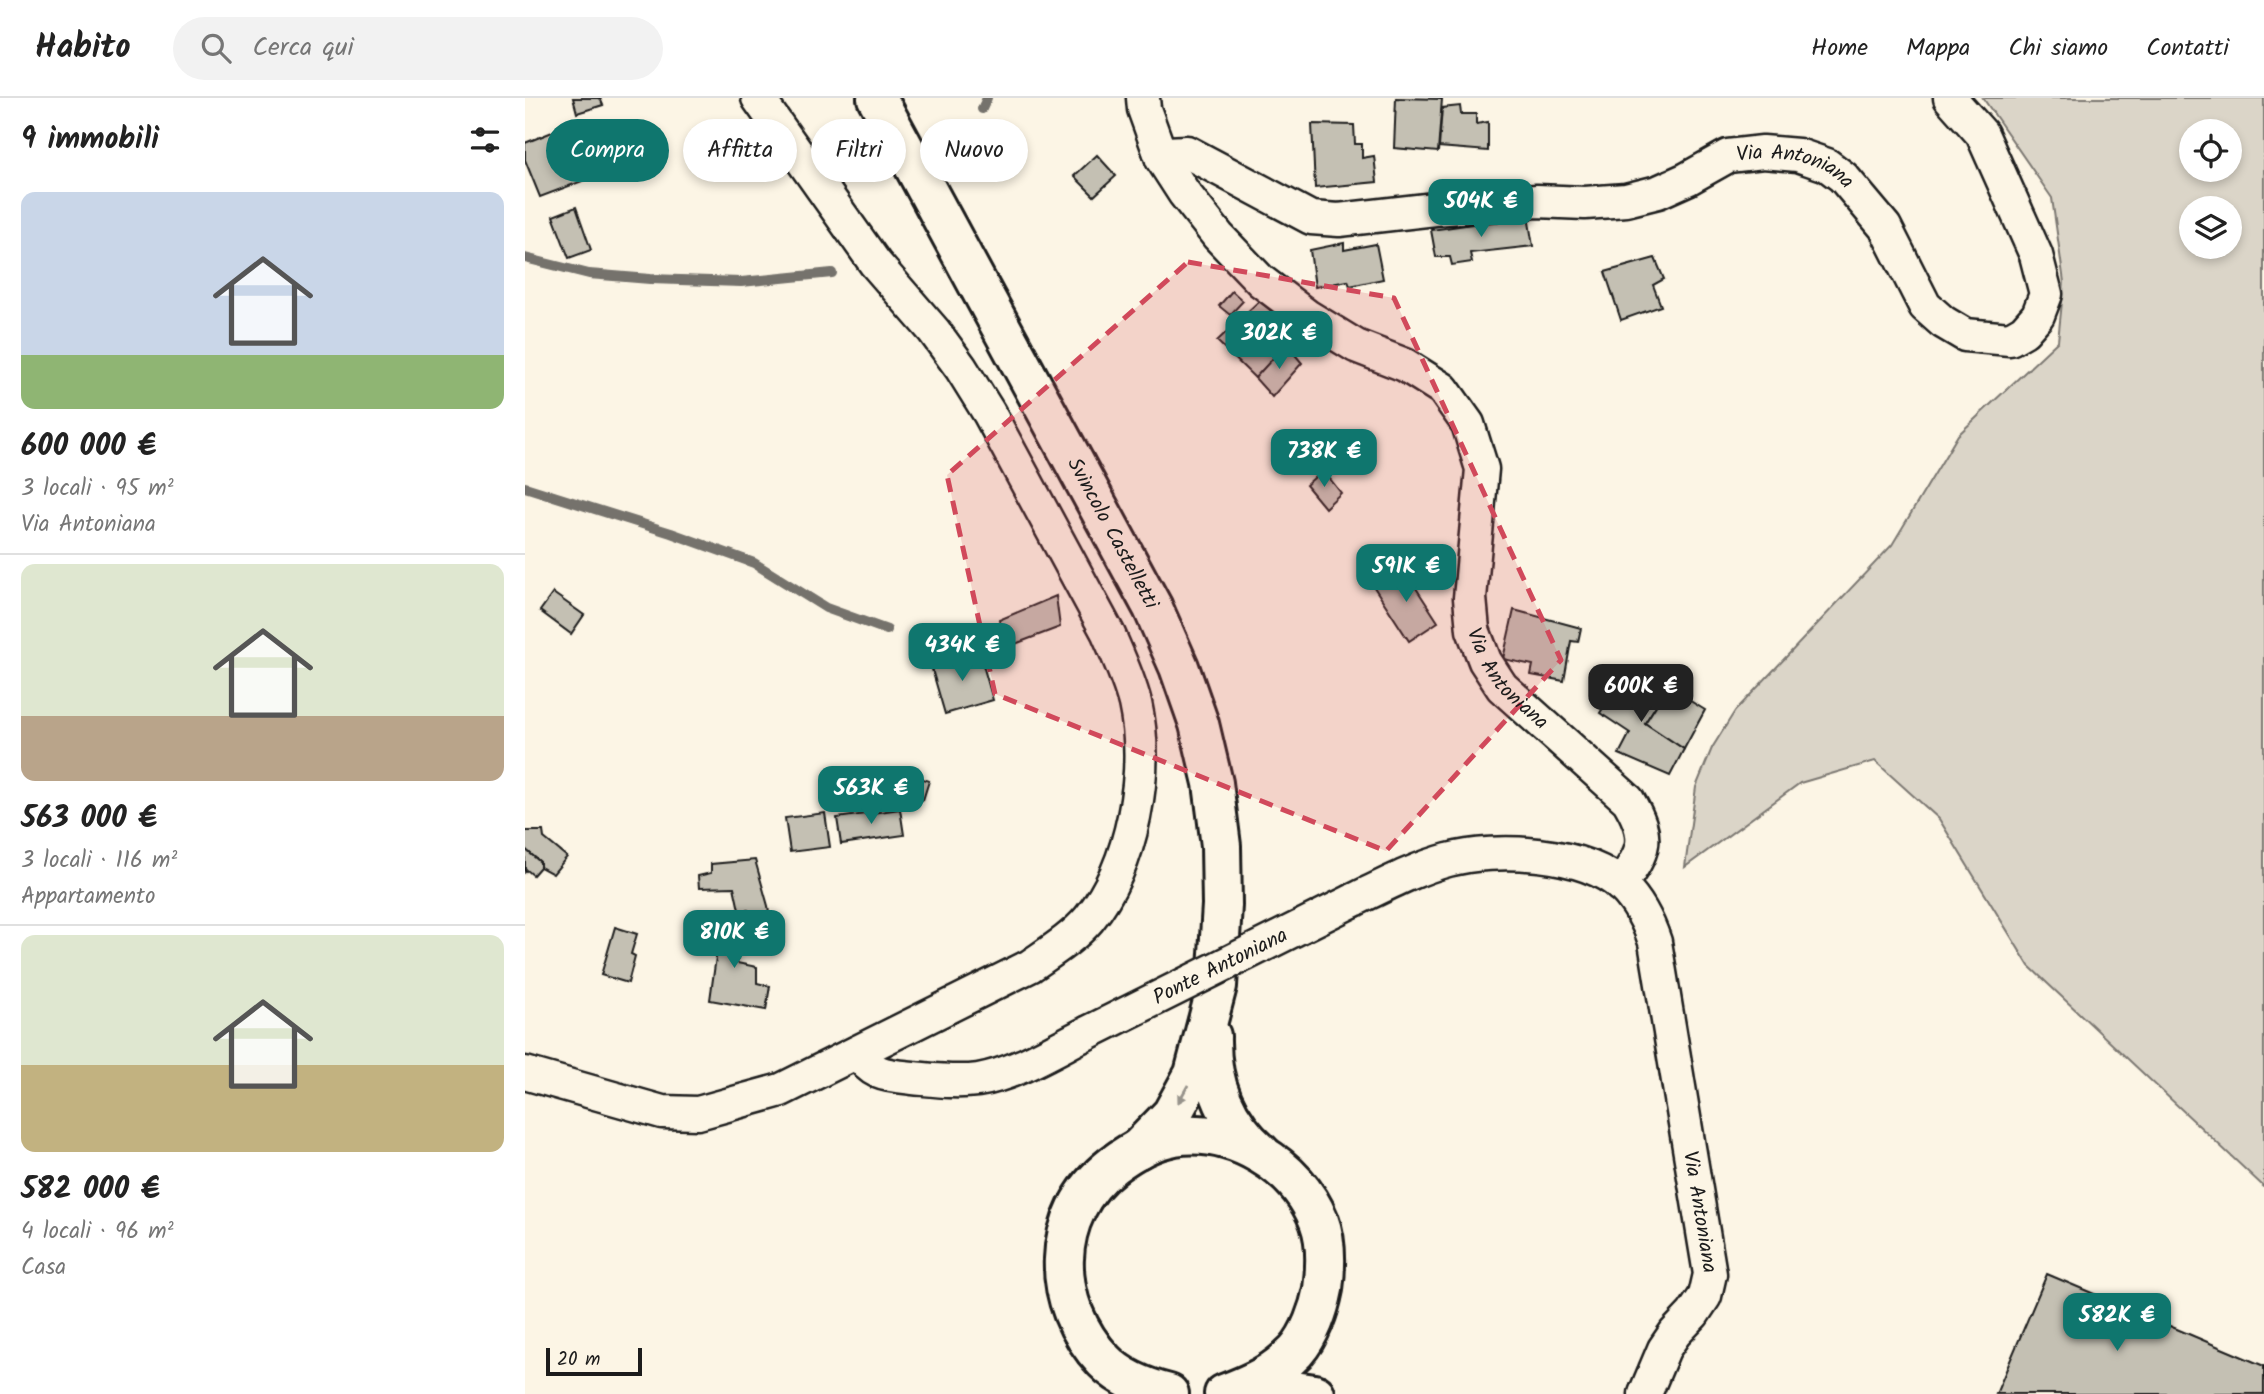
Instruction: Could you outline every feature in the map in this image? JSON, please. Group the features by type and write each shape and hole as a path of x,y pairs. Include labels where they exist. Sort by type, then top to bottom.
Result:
{"main road":[{"name":"Svincolo Castelletti","path":"877,98 1153,608 1179,667 1199,724 1213,783 1221,846 1221,918 1217,986 1212,1006"},
{"path":"1139,1149 1172,1114 1194,1074 1212,1006"},
{"path":"1212,1006 1211,1049 1218,1091 1229,1116 1242,1136 1296,1182 1319,1221 1327,1265 1319,1310 1297,1349 1263,1379 1224,1394"},
{"path":"1169,1394 1140,1386 1105,1363 1079,1331 1065,1292 1063,1251 1075,1211 1098,1177 1131,1152 1174,1136 1219,1137 1261,1153"},
{"path":"1314,1319 1316,1348 1321,1368 1328,1384 1337,1394"},
{"path":"1234,1394 1280,1389 1315,1394"}],"street":[{"path":"525,1073 662,1112 698,1113 781,1090 1030,967 1067,940 1089,918 1114,878 1130,837 1141,752 1135,704 1124,669 1108,633 989,413 948,349 875,263 758,98"},
{"name":"Via Antoniana","path":"1143,98 1144,109 1162,159 1184,193 1218,236 1261,281 1307,316 1356,346 1405,365 1443,389 1468,424 1482,469 1469,598 1473,630 1485,661 1502,687 1628,800 1640,820 1643,842 1639,860 1620,885 1636,902 1655,942 1710,1275 1705,1296 1664,1349 1645,1394"},
{"name":"Via Antoniana","path":"1162,159 1171,151 1187,152 1311,218 1339,220 1511,203 1626,200 1667,188 1728,156 1763,152 1798,155 1827,165 1843,177 1885,228 1925,306 1943,322 1965,335 2010,339 2024,331 2038,315 2046,294 2036,256 1982,134 1949,98"},
{"name":"Ponte Antoniana","path":"858,1052 873,1070 887,1075 945,1081 979,1080 1003,1073 1409,873 1440,862 1497,853 1537,854 1588,867 1620,885"}],"highlighted area":[{"path":"1188,262 1394,298 1561,660 1386,851 995,694 947,475"}],"shaded area":[{"path":"1983,98 2264,98 2264,1187 2029,966 1939,819 1875,761 1800,783 1685,867 1696,787 1712,748 1735,711 1892,545 1958,435 2058,341 2064,282 2052,198"}],"building":[{"path":"573,98 600,98 603,105 577,113"},
{"path":"1396,98 1442,99 1438,152 1394,148"},
{"path":"1460,106 1461,114 1476,114 1476,124 1488,122 1488,151 1439,147 1442,108"},
{"path":"1312,124 1354,125 1355,144 1362,144 1362,158 1374,156 1377,182 1315,188"},
{"path":"546,135 546,182 580,182 540,197 525,160 525,143"},
{"path":"1097,155 1116,176 1094,196 1074,176"},
{"path":"576,207 591,250 569,258 553,216"},
{"path":"1528,216 1533,246 1470,253 1472,262 1452,265 1450,257 1436,257 1431,230"},
{"path":"1344,243 1344,250 1376,244 1383,279 1350,286 1348,281 1315,287 1310,250"},
{"path":"1655,258 1664,279 1653,285 1661,306 1621,320 1605,272"},
{"path":"1232,291 1243,301 1230,315 1219,306"},
{"path":"1260,300 1296,335 1255,378 1217,341"},
{"path":"1286,344 1302,363 1272,397 1255,378"},
{"path":"1323,470 1341,493 1325,508 1306,485"},
{"path":"1403,568 1438,622 1409,641 1374,587"},
{"path":"553,593 584,615 571,634 540,611"},
{"path":"1056,596 1060,627 1007,647 999,620"},
{"path":"1514,610 1581,628 1578,642 1571,641 1564,681 1531,675 1533,665 1503,659"},
{"path":"974,634 979,651 931,666 926,648"},
{"path":"979,651 993,700 945,714 931,666"},
{"path":"1627,669 1664,693 1645,723 1684,749 1670,776 1619,754 1630,733 1600,713"},
{"path":"1674,691 1705,710 1684,749 1645,723 1664,693"},
{"path":"907,774 929,781 923,800 901,792"},
{"path":"900,809 904,835 841,844 837,818"},
{"path":"825,813 830,847 790,852 785,818"},
{"path":"525,831 543,831 544,838 567,857 553,874 540,867 540,862 525,849"},
{"path":"525,849 540,862 540,867 533,875 527,870 525,872"},
{"path":"755,860 768,906 775,950 748,950 748,910 739,910 734,887 699,888 698,876 711,873 711,864"},
{"path":"713,920 742,924 737,963 757,967 757,983 770,986 766,1010 710,1000 717,950 707,949"},
{"path":"615,927 637,934 631,954 635,956 628,983 601,975"},
{"path":"2047,1274 2264,1366 2264,1394 1996,1394"}],"waterway":[{"path":"982,109 987,98"},
{"path":"525,258 589,274 650,279 741,282 832,273"},
{"path":"525,487 671,533 754,563 826,608 887,630"}]}
